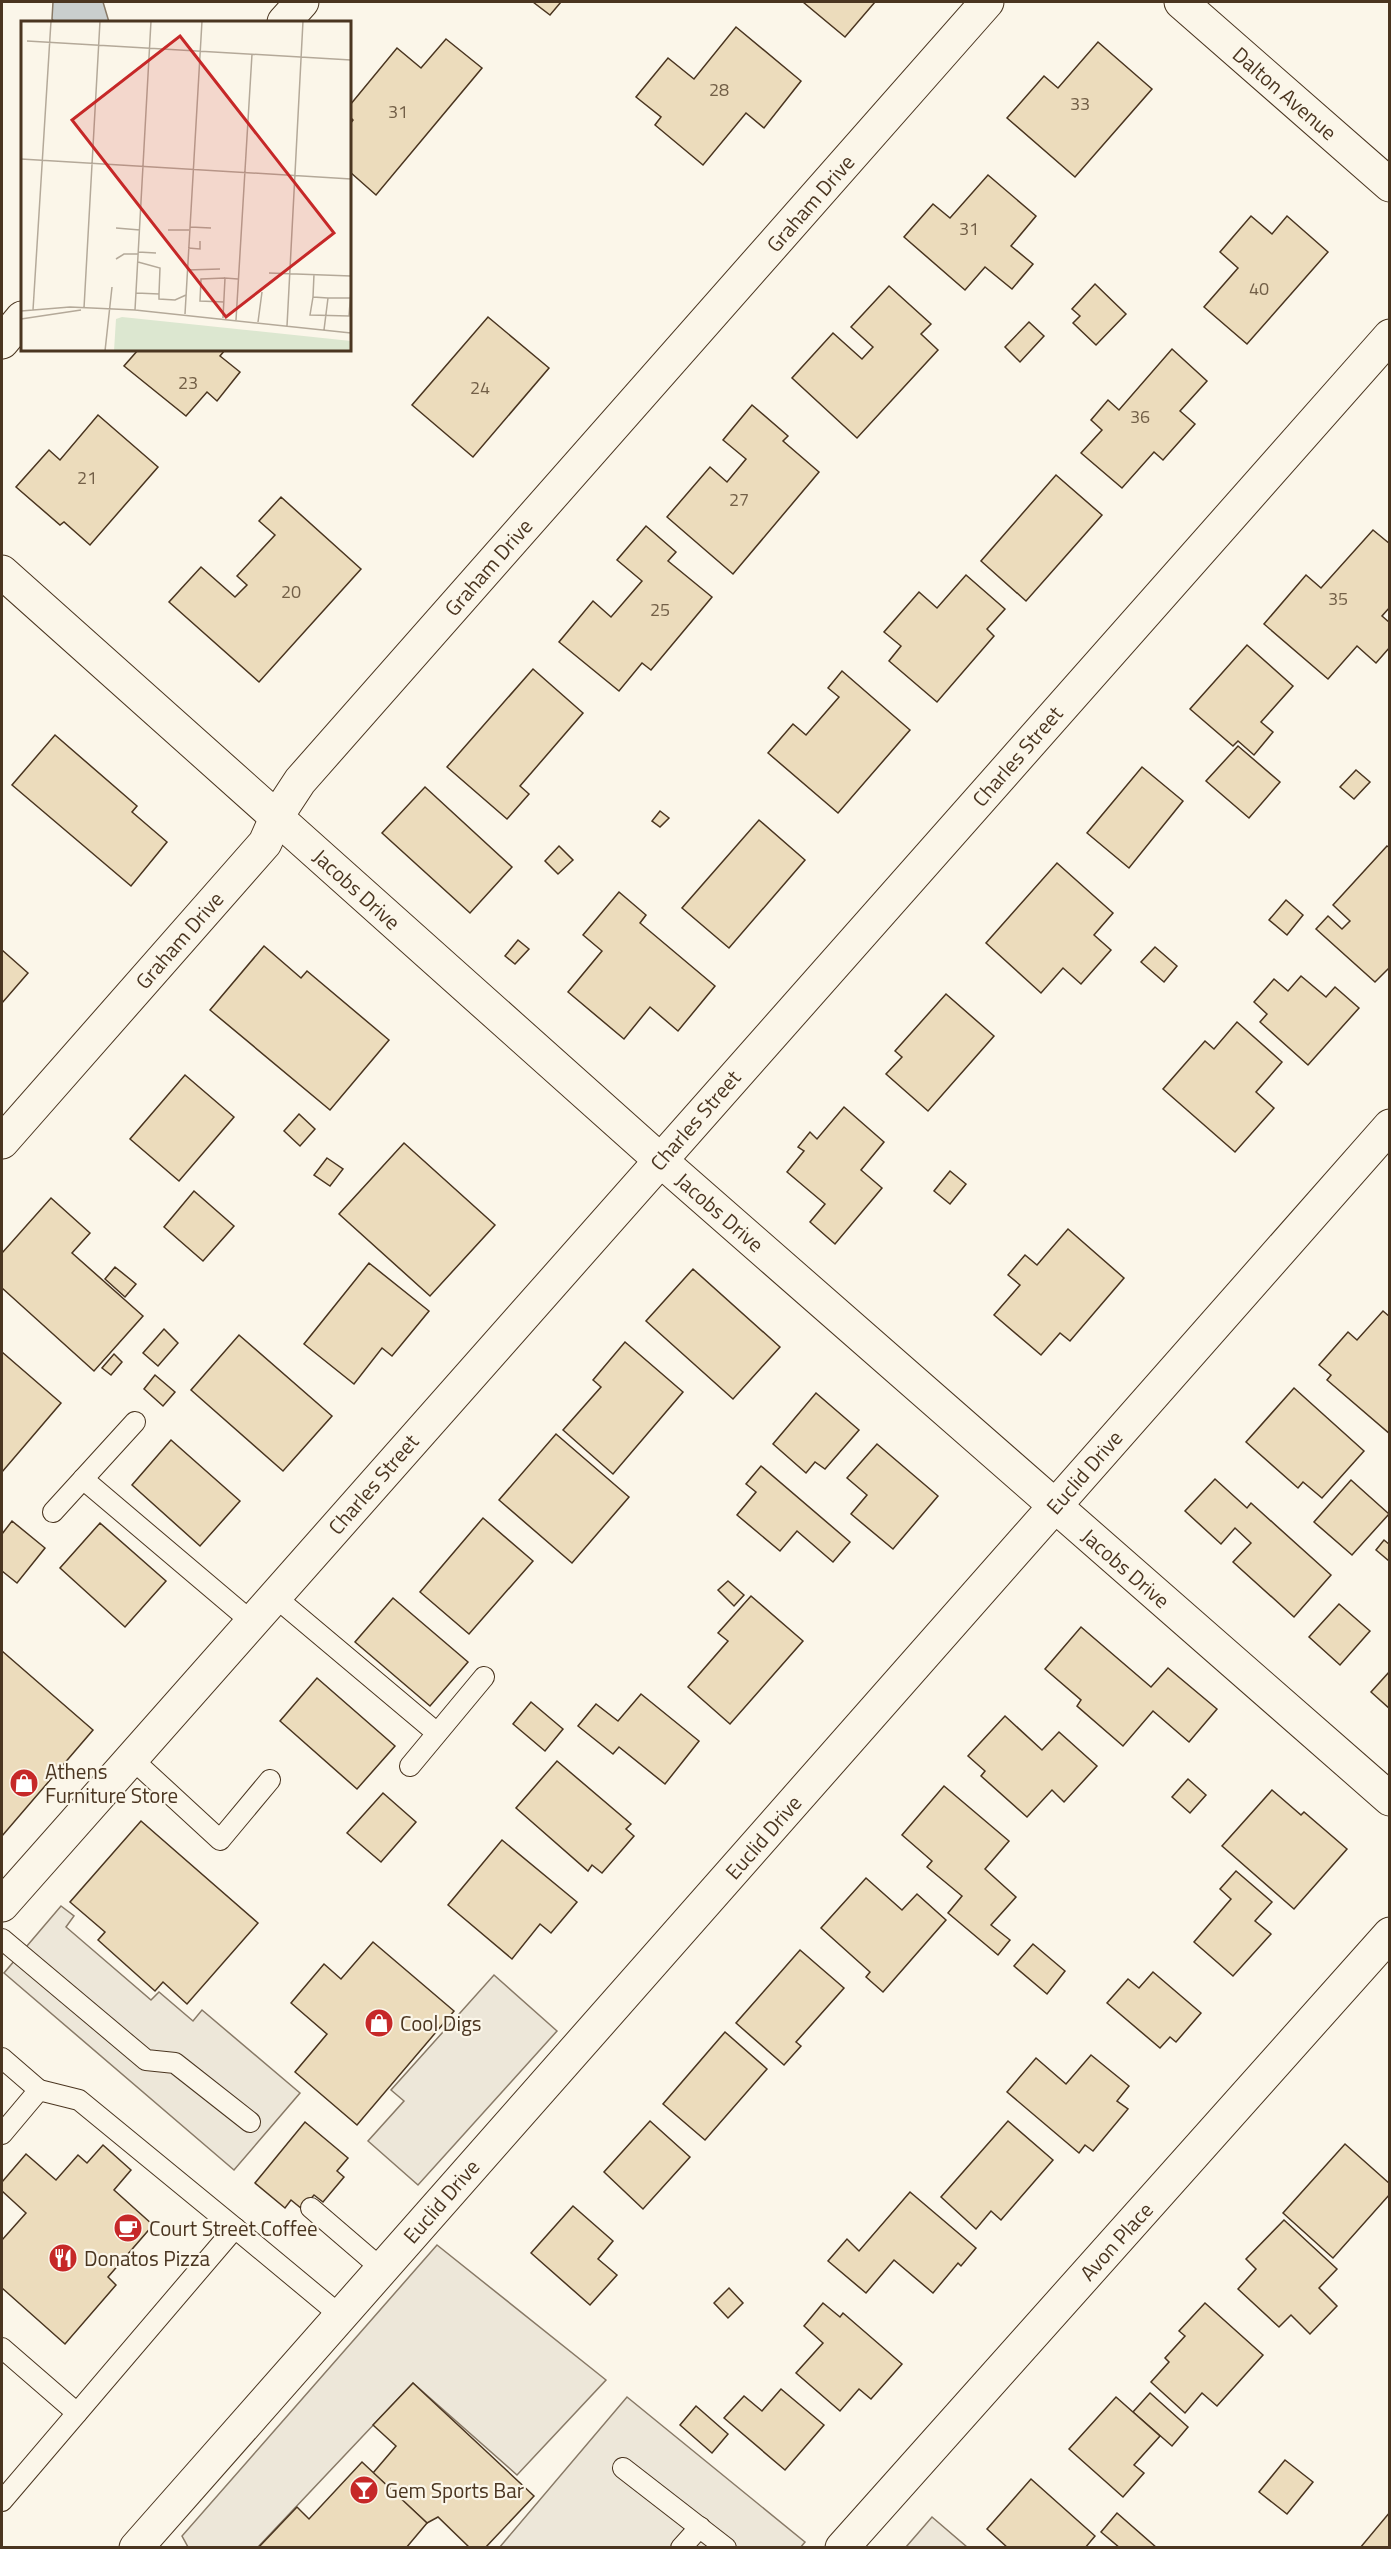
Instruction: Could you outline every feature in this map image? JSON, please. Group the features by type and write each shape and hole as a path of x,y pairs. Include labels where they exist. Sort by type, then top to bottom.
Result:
{"street":[{"path":"285,21 302,2"},
{"name":"Graham Drive","path":"2,1142 265,843 277,816 300,781 987,2"},
{"name":"Dalton Avenue","path":"1181,2 1389,185"},
{"path":"2,342 21,319"},
{"name":"Charles Street","path":"2,1905 1389,336"},
{"name":"Jacobs Drive","path":"2,572 659,1160 1389,1799"},
{"name":"Euclid Drive","path":"136,2547 1389,1126"},
{"name":"Avon Place","path":"842,2547 1389,1934"}],"lane":[{"path":"53,1512 135,1422"},
{"path":"83,1479 252,1622"},
{"path":"274,1596 437,1733"},
{"path":"410,1766 484,1677"},
{"path":"131,1758 220,1840 270,1780"},
{"path":"2,1939 146,2060 175,2063 250,2122"},
{"path":"2,2058 39,2090 79,2100 341,2316"},
{"path":"2,2134 39,2090"},
{"path":"311,2208 382,2269"},
{"path":"2,2501 235,2228"},
{"path":"2,2348 77,2413"},
{"path":"623,2468 726,2547"},
{"path":"681,2547 700,2527"}],"shaded area":[{"path":"53,2 103,2 109,21 53,21"},
{"path":"61,1906 74,1916 66,1927 151,2000 159,1992 193,2021 202,2010 300,2093 234,2170 4,1973"},
{"path":"494,1975 557,2031 418,2185 368,2141 404,2101 391,2090"},
{"path":"437,2245 606,2380 517,2475 413,2383 258,2547 188,2547 182,2536"},
{"path":"627,2397 805,2542 800,2548 499,2548"},
{"path":"932,2517 967,2547 906,2547"}],"building":[{"path":"533,2 561,2 550,15"},
{"path":"803,2 875,2 845,37"},
{"path":"736,27 801,81 764,128 746,113 703,165 655,125 661,117 636,97 668,58 694,79"},
{"path":"446,39 482,68 376,195 351,173 351,123 353,120 351,104 397,48 421,68"},
{"path":"1098,42 1152,89 1075,177 1007,118 1044,76 1058,88"},
{"path":"988,175 1036,216 1011,246 1033,264 1012,289 985,267 965,290 904,237 933,204 950,218"},
{"path":"1251,216 1272,234 1287,216 1328,252 1247,344 1204,307 1238,268 1220,252"},
{"path":"1095,284 1126,314 1096,345 1073,323 1080,316 1072,309"},
{"path":"889,286 931,324 921,334 938,350 857,438 792,378 833,333 862,359 873,347 851,327"},
{"path":"488,317 549,368 473,457 412,405"},
{"path":"1029,322 1044,336 1020,362 1005,347"},
{"path":"1172,349 1207,381 1180,411 1195,424 1163,460 1154,452 1122,488 1081,453 1102,430 1091,420 1108,400 1119,410"},
{"path":"137,351 224,351 220,356 240,372 217,401 207,392 186,416 124,366"},
{"path":"752,405 788,436 783,441 819,472 733,574 667,517 710,467 727,482 746,459 723,440"},
{"path":"98,415 158,467 90,545 64,522 60,525 16,487 49,450 60,460"},
{"path":"1056,475 1102,515 1026,601 981,561"},
{"path":"281,497 361,569 259,682 169,602 201,567 235,597 247,585 237,576 275,535 259,521"},
{"path":"646,526 676,552 668,561 712,597 651,670 642,663 619,691 559,642 593,601 611,617 642,581 617,560"},
{"path":"1373,530 1390,544 1390,607 1382,616 1390,623 1390,647 1376,663 1357,646 1328,679 1264,624 1306,575 1321,588"},
{"path":"966,575 1005,609 987,629 994,636 937,702 889,661 901,646 884,632 919,592 937,608"},
{"path":"1247,645 1293,686 1261,722 1273,732 1254,755 1238,741 1233,746 1190,709"},
{"path":"533,669 583,713 520,786 529,794 507,819 447,767"},
{"path":"842,671 910,730 838,813 768,753 793,724 806,735 839,697 828,688"},
{"path":"55,735 137,806 132,812 167,842 131,886 12,785"},
{"path":"1238,746 1280,782 1249,818 1206,781"},
{"path":"1142,767 1183,801 1129,868 1087,833"},
{"path":"1356,770 1370,782 1354,799 1340,787"},
{"path":"425,787 512,867 470,913 382,833"},
{"path":"660,811 669,818 660,827 652,821"},
{"path":"759,820 805,860 729,948 682,908"},
{"path":"559,846 573,860 558,874 545,861"},
{"path":"1387,846 1390,848 1390,967 1375,982 1316,929 1328,916 1342,929 1350,921 1333,905"},
{"path":"1057,863 1113,913 1094,935 1111,950 1081,984 1063,968 1041,993 986,943"},
{"path":"619,892 646,915 640,923 715,986 678,1031 650,1007 624,1039 568,992 602,951 583,935"},
{"path":"1286,900 1303,915 1287,935 1269,920"},
{"path":"518,940 529,949 515,964 505,956"},
{"path":"264,946 301,978 307,971 389,1040 330,1110 210,1010"},
{"path":"1155,947 1177,966 1164,982 1141,962"},
{"path":"2,950 28,973 2,1003"},
{"path":"1301,976 1326,997 1335,987 1359,1008 1308,1065 1260,1022 1267,1014 1254,1002 1274,979 1288,991"},
{"path":"946,994 994,1036 928,1111 886,1074 902,1057 895,1051"},
{"path":"1237,1022 1282,1062 1256,1092 1274,1108 1235,1152 1163,1089 1205,1041 1214,1049"},
{"path":"185,1075 234,1117 179,1181 130,1139"},
{"path":"844,1107 884,1142 861,1170 882,1188 835,1244 810,1222 825,1204 787,1172 804,1151 798,1147 810,1132 817,1139"},
{"path":"299,1114 315,1129 300,1146 284,1131"},
{"path":"404,1143 495,1225 430,1296 339,1214"},
{"path":"327,1158 343,1169 330,1186 314,1175"},
{"path":"950,1171 966,1184 950,1204 934,1191"},
{"path":"194,1191 234,1226 203,1261 164,1227"},
{"path":"51,1198 90,1233 72,1253 143,1316 94,1371 2,1288 2,1253"},
{"path":"1068,1229 1124,1278 1070,1341 1060,1333 1041,1355 994,1315 1020,1285 1008,1275 1025,1255 1037,1265"},
{"path":"369,1263 429,1311 392,1356 382,1348 354,1384 304,1344"},
{"path":"115,1267 136,1284 125,1297 105,1279"},
{"path":"693,1269 780,1347 733,1399 646,1321"},
{"path":"1383,1311 1390,1317 1390,1434 1327,1380 1331,1375 1319,1365 1348,1332 1357,1340"},
{"path":"164,1329 178,1343 158,1366 143,1353"},
{"path":"239,1335 332,1416 283,1471 191,1390"},
{"path":"625,1342 683,1392 613,1474 563,1430 601,1387 593,1380"},
{"path":"2,1352 61,1403 2,1472"},
{"path":"114,1354 122,1362 111,1375 102,1368"},
{"path":"155,1375 175,1392 163,1406 144,1389"},
{"path":"1294,1388 1364,1451 1322,1498 1303,1482 1298,1488 1246,1442"},
{"path":"816,1393 859,1430 825,1469 815,1462 806,1473 773,1444"},
{"path":"556,1434 629,1497 572,1563 499,1500"},
{"path":"171,1440 240,1501 200,1546 132,1485"},
{"path":"877,1444 938,1496 893,1549 851,1514 867,1495 847,1478"},
{"path":"761,1466 850,1542 833,1562 797,1531 780,1551 737,1515 756,1492 746,1484"},
{"path":"1215,1479 1247,1508 1251,1503 1331,1575 1294,1617 1233,1562 1251,1543 1235,1528 1221,1544 1185,1511"},
{"path":"1351,1480 1389,1514 1352,1555 1314,1522"},
{"path":"483,1518 533,1561 469,1634 420,1592"},
{"path":"12,1521 45,1548 17,1583 2,1571 2,1534"},
{"path":"100,1523 166,1581 125,1627 60,1568"},
{"path":"1384,1540 1390,1545 1389,1561 1376,1550"},
{"path":"728,1581 744,1595 734,1606 718,1590"},
{"path":"751,1596 803,1641 730,1724 688,1687 728,1641 718,1633"},
{"path":"393,1598 468,1662 430,1706 355,1642"},
{"path":"1339,1604 1370,1631 1340,1665 1309,1637"},
{"path":"1081,1627 1151,1687 1168,1668 1217,1709 1189,1742 1153,1711 1123,1746 1077,1706 1081,1700 1045,1669"},
{"name":"Athens Furniture Store","path":"2,1651 93,1730 2,1836"},
{"path":"1390,1671 1390,1709 1371,1692"},
{"path":"317,1678 395,1746 357,1789 280,1721"},
{"path":"641,1694 699,1741 665,1784 619,1747 613,1754 578,1726 596,1704 618,1721"},
{"path":"531,1702 563,1729 545,1751 513,1724"},
{"path":"1005,1716 1042,1750 1059,1732 1097,1766 1064,1802 1052,1790 1027,1817 981,1776 985,1771 968,1756"},
{"path":"557,1761 631,1824 626,1829 634,1836 602,1873 592,1865 588,1871 516,1808"},
{"path":"1188,1779 1206,1795 1190,1813 1172,1797"},
{"path":"944,1786 1009,1841 985,1869 1016,1897 991,1925 1010,1940 998,1955 948,1913 962,1896 927,1867 932,1861 902,1835"},
{"path":"1272,1790 1301,1815 1304,1812 1347,1849 1294,1909 1222,1846"},
{"path":"383,1793 416,1822 381,1862 347,1833"},
{"path":"141,1821 258,1923 187,2004 163,1982 155,1991 98,1940 105,1932 70,1902"},
{"path":"502,1840 577,1902 551,1933 540,1924 512,1959 448,1905"},
{"path":"1236,1871 1272,1902 1255,1921 1271,1934 1233,1976 1194,1942 1231,1899 1220,1889"},
{"path":"866,1878 902,1910 917,1894 946,1920 883,1992 866,1977 870,1972 821,1928"},
{"name":"Cool Digs","path":"373,1942 454,2011 357,2125 295,2072 327,2034 291,2003 324,1964 341,1979"},
{"path":"1033,1944 1065,1971 1047,1994 1014,1966"},
{"path":"800,1950 844,1988 796,2042 801,2046 784,2065 736,2023"},
{"path":"1153,1972 1201,2013 1176,2042 1170,2037 1160,2048 1107,2003 1128,1979 1139,1988"},
{"path":"725,2032 767,2069 705,2140 663,2104"},
{"path":"1091,2055 1129,2086 1117,2101 1128,2109 1093,2151 1085,2145 1079,2153 1007,2092 1036,2058 1066,2084"},
{"path":"650,2121 690,2157 643,2209 604,2172"},
{"path":"1008,2121 1053,2160 1001,2220 991,2211 976,2229 941,2197"},
{"path":"305,2122 348,2158 337,2171 344,2177 323,2202 314,2195 302,2209 291,2200 285,2208 255,2183"},
{"path":"1345,2144 1390,2184 1390,2194 1333,2258 1283,2213"},
{"name":"Donatos Pizza","path":"103,2145 131,2170 114,2190 153,2225 108,2277 116,2285 65,2344 2,2288 2,2240 26,2213 2,2191 2,2182 26,2154 56,2180 78,2155 87,2163"},
{"path":"910,2192 976,2248 961,2266 958,2263 933,2293 894,2260 866,2293 828,2261 847,2239 859,2251"},
{"path":"573,2206 613,2241 598,2259 617,2275 590,2305 531,2253"},
{"path":"1284,2220 1337,2269 1319,2288 1337,2306 1310,2334 1291,2315 1279,2327 1238,2289 1256,2269 1246,2259"},
{"path":"729,2288 743,2303 728,2318 714,2303"},
{"path":"823,2303 840,2317 843,2313 902,2364 871,2399 859,2389 840,2411 796,2373 823,2343 804,2326"},
{"path":"1205,2303 1263,2355 1217,2406 1202,2393 1185,2413 1151,2382 1169,2362 1165,2358 1185,2336 1179,2331"},
{"path":"413,2383 534,2496 485,2548 470,2548 438,2517 427,2523 373,2473 396,2446 373,2425"},
{"path":"781,2389 824,2425 785,2470 724,2418 744,2396 762,2411"},
{"path":"1150,2393 1188,2427 1172,2446 1133,2412"},
{"path":"1116,2397 1160,2436 1134,2465 1144,2473 1123,2497 1069,2449"},
{"path":"696,2406 728,2434 712,2453 680,2425"},
{"path":"1285,2460 1313,2482 1287,2514 1259,2492"},
{"name":"Gem Sports Bar","path":"362,2462 427,2523 406,2548 258,2548 297,2507 309,2519"},
{"path":"1031,2479 1095,2536 1085,2548 1008,2548 987,2529"},
{"path":"1390,2512 1390,2548 1360,2548"},
{"path":"1117,2513 1157,2548 1120,2548 1101,2532"}],"place":[{"name":"Athens Furniture Store","path":"24,1783"},
{"name":"Cool Digs","path":"379,2023"},
{"name":"Court Street Coffee","path":"128,2228"},
{"name":"Donatos Pizza","path":"63,2258"},
{"name":"Gem Sports Bar","path":"364,2490"}]}
